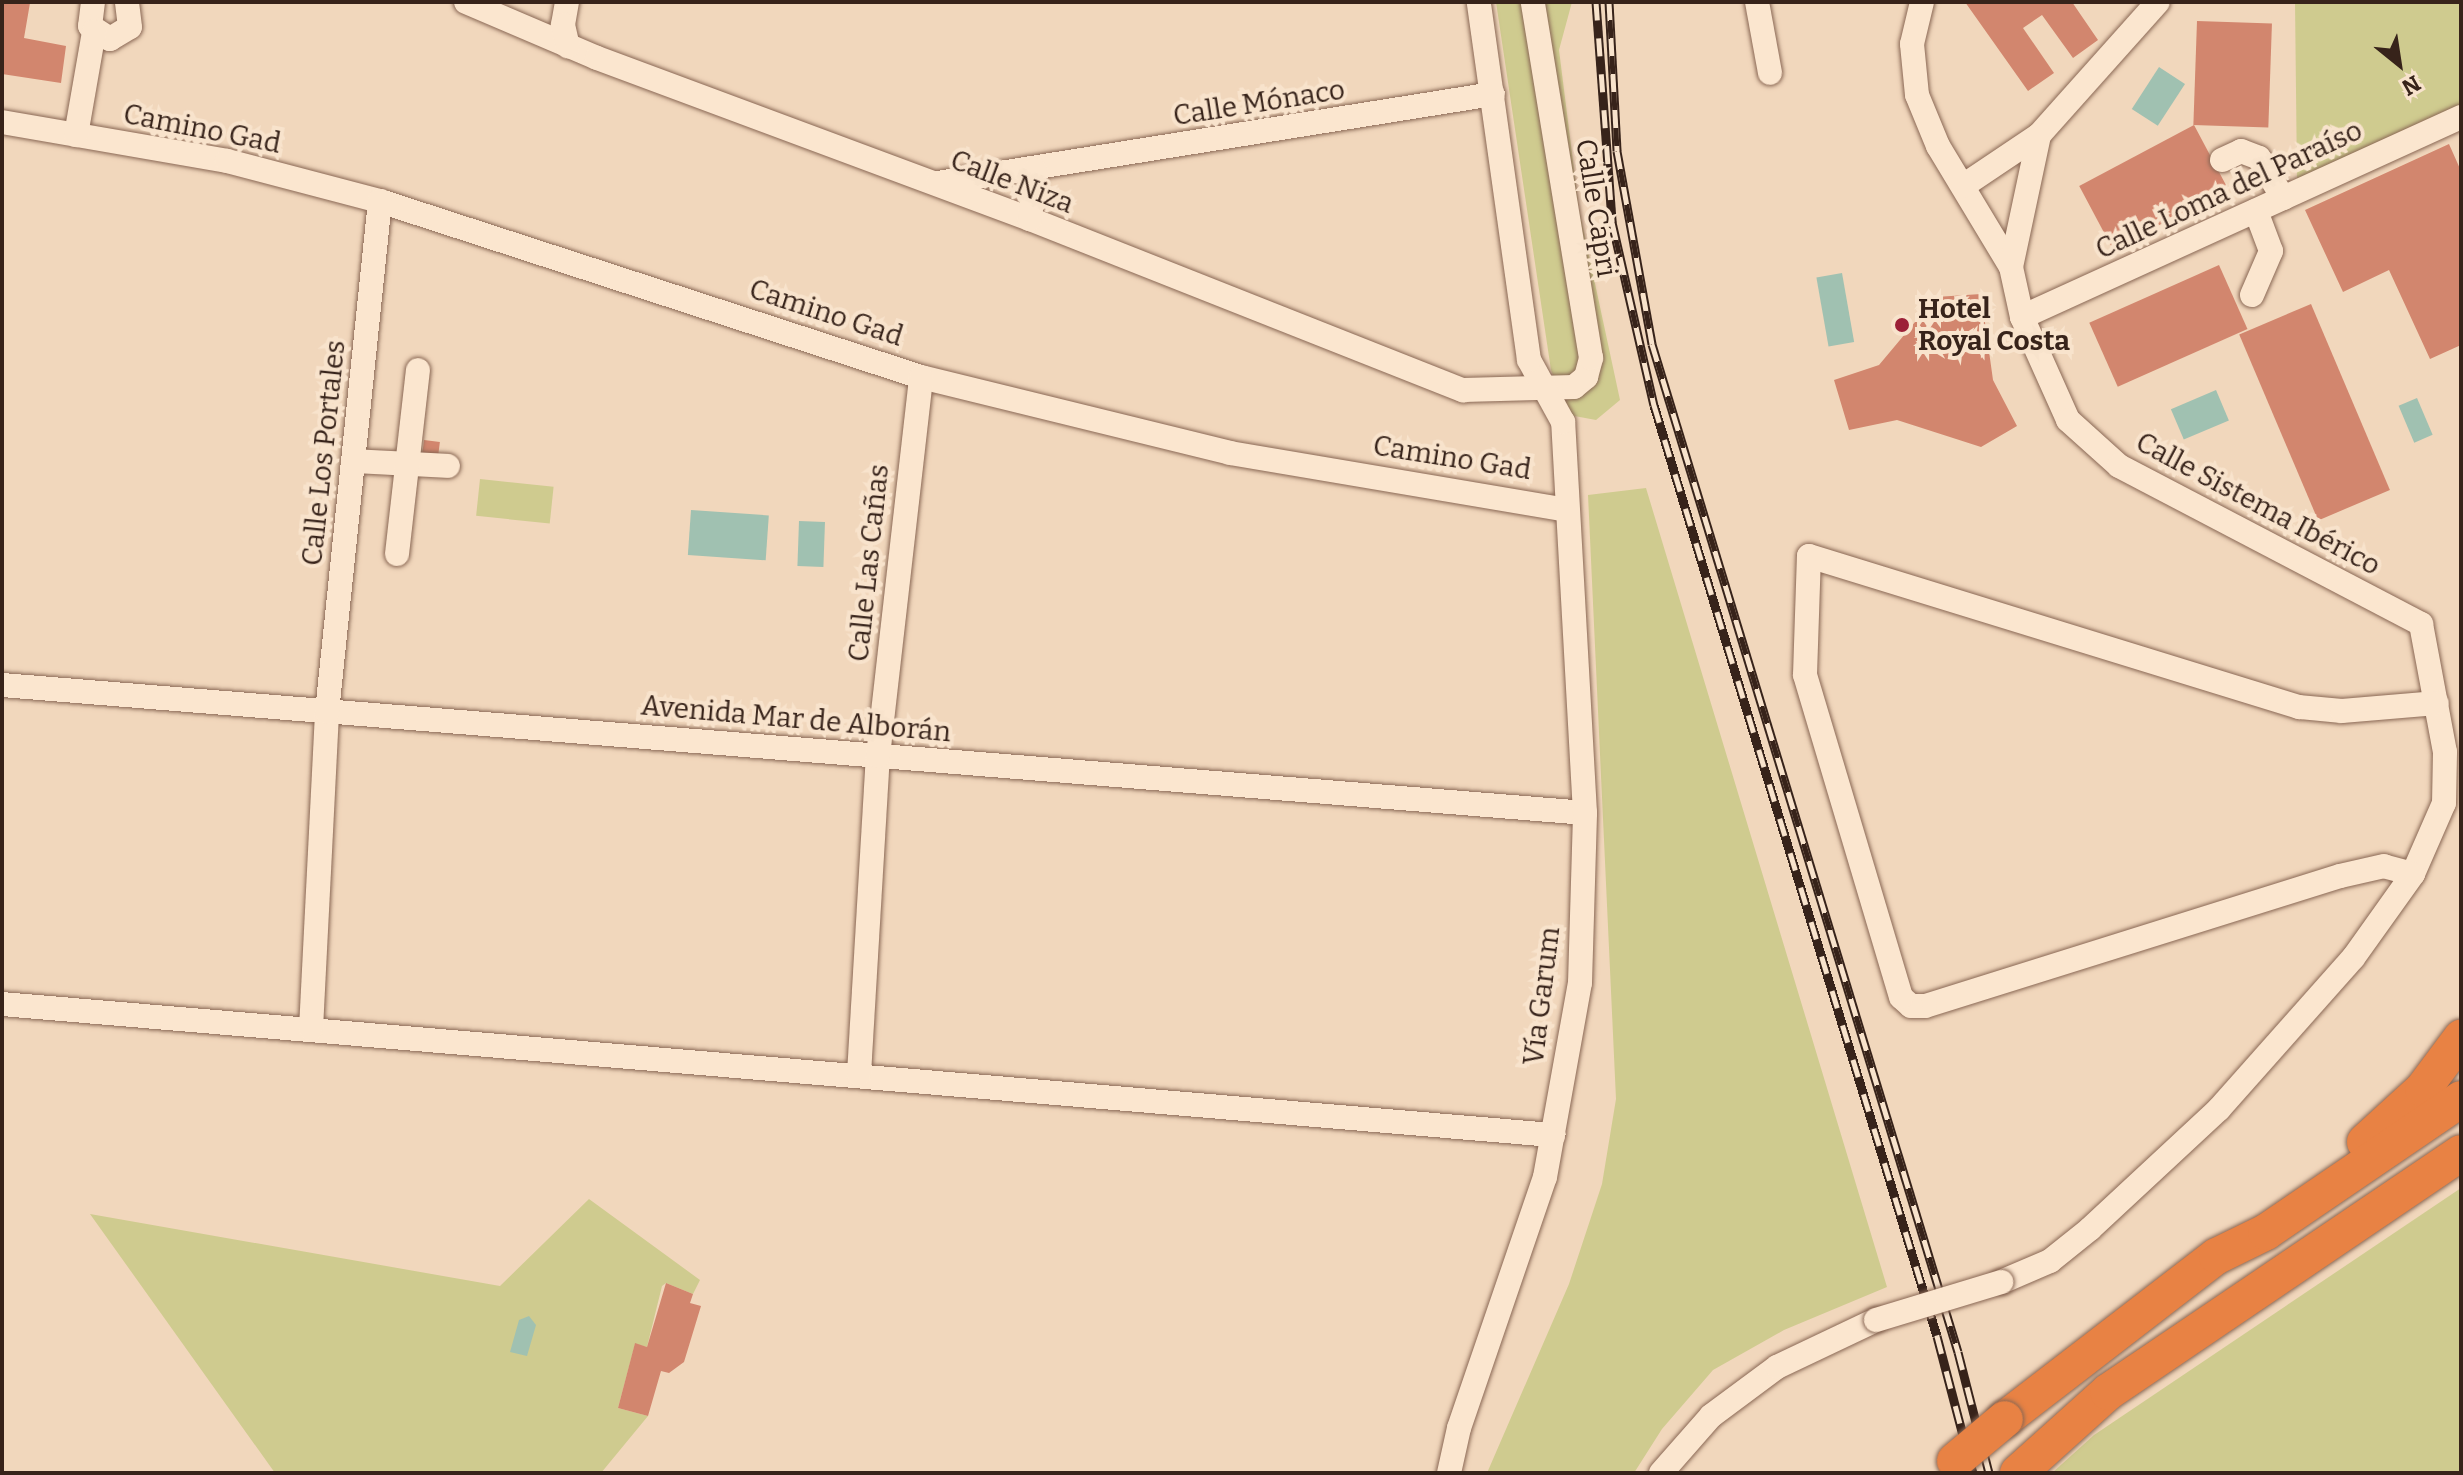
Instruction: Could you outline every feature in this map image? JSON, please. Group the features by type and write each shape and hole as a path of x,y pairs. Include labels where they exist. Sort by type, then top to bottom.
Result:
{"highway":[{"path":"1950,1467 2005,1419 2217,1256 2262,1211 2363,1144 2423,1089 2461,1038"},
{"path":"2217,1256 2266,1232 2461,1099"},
{"path":"2019,1472 2108,1392 2461,1153"}],"street":[{"path":"76,135 94,32 88,19 93,2"},
{"path":"94,32 110,39 126,32 132,15 127,2"},
{"name":"Calle Niza","path":"466,2 568,46 1030,219 1463,390 1543,386"},
{"path":"567,2 563,25 568,46"},
{"path":"1479,2 1529,360 1543,386 1557,403 1563,422 1567,510"},
{"name":"Calle Capri","path":"1533,2 1591,358 1586,377 1574,387 1543,386"},
{"path":"1757,2 1770,73"},
{"name":"Calle Sistema Ibérico","path":"1661,1473 1711,1416 1777,1367 1876,1320 2001,1282 2050,1261 2219,1109 2353,958 2413,874 2444,803 2445,752 2421,624 2119,466 2068,420 2022,317 2011,267 1938,146 1917,95 1912,44 1922,2"},
{"path":"1963,186 2039,135 2158,2"},
{"name":"Calle Mónaco","path":"933,184 1493,94"},
{"name":"Calle Loma del Paraíso","path":"2022,317 2461,117"},
{"name":"Camino Gad","path":"2,122 227,161 380,201 921,377 1230,453 1567,510"},
{"path":"2011,267 2039,135"},
{"path":"2222,160 2241,151 2259,158 2283,198"},
{"path":"1030,219 1035,170"},
{"name":"Calle Los Portales","path":"311,1029 327,712 380,201"},
{"path":"2252,295 2271,251 2256,211"},
{"path":"397,554 418,370"},
{"name":"Calle Las Cañas","path":"859,1074 878,756 921,377"},
{"path":"353,461 448,466"},
{"name":"Vía Garum","path":"1449,1473 1459,1428 1545,1177 1580,983 1585,813 1567,510"},
{"path":"2413,874 2384,866 2340,876 1925,1006 1911,1006 1901,997 1805,675 1809,556 2299,707 2342,711 2437,703"},
{"name":"Avenida Mar de Alborán","path":"2,685 1585,813"},
{"path":"2,1004 1553,1135"}],"shaded area":[{"path":"1496,2 1572,2 1559,50 1579,209 1620,400 1596,420 1569,415 1551,370"},
{"path":"2295,2 2461,2 2461,106 2297,179"},
{"path":"2159,67 2185,84 2158,126 2132,109"},
{"path":"1842,273 1854,342 1829,346 1816,278"},
{"path":"2216,390 2229,420 2184,440 2171,409"},
{"path":"2417,398 2433,435 2414,443 2399,406"},
{"path":"480,479 554,487 550,524 476,516"},
{"path":"1646,488 1887,1287 1784,1330 1713,1370 1662,1429 1634,1473 1487,1473 1569,1284 1602,1184 1616,1099 1588,495"},
{"path":"691,510 769,515 766,560 688,555"},
{"path":"799,521 825,522 823,567 797,566"},
{"path":"2461,1188 2461,1473 2052,1473 2094,1435"},
{"path":"589,1199 700,1280 693,1294 666,1283 662,1286 647,1347 635,1344 618,1408 648,1416 601,1473 275,1473 90,1214 500,1286"},
{"path":"529,1316 536,1325 527,1356 510,1352 519,1320"}],"building":[{"path":"2,2 30,3 24,38 66,46 61,83 2,74"},
{"path":"1965,2 2072,2 2098,40 2073,58 2042,15 2023,28 2054,73 2028,91"},
{"path":"2197,21 2272,24 2268,128 2193,125"},
{"path":"2194,125 2228,189 2113,250 2079,186"},
{"path":"2449,144 2461,171 2461,345 2430,359 2389,270 2343,292 2305,210"},
{"path":"2219,265 2247,329 2118,387 2089,323"},
{"path":"1981,294 1993,380 2017,426 1981,447 1897,420 1849,430 1834,380 1879,365 1936,297"},
{"path":"2311,304 2390,490 2318,520 2239,334"},
{"path":"424,440 440,442 438,458 422,456"},
{"path":"666,1283 693,1294 690,1303 701,1306 684,1362 669,1373 661,1371 648,1416 618,1408 635,1343 647,1347"}],"railway":[{"path":"1596,2 1612,222 1654,405 1937,1336 1973,1473"},
{"path":"1609,2 1617,151 1652,344 1958,1352 1989,1473"}],"place":[{"name":"Hotel Royal Costa","path":"1902,325"}]}
